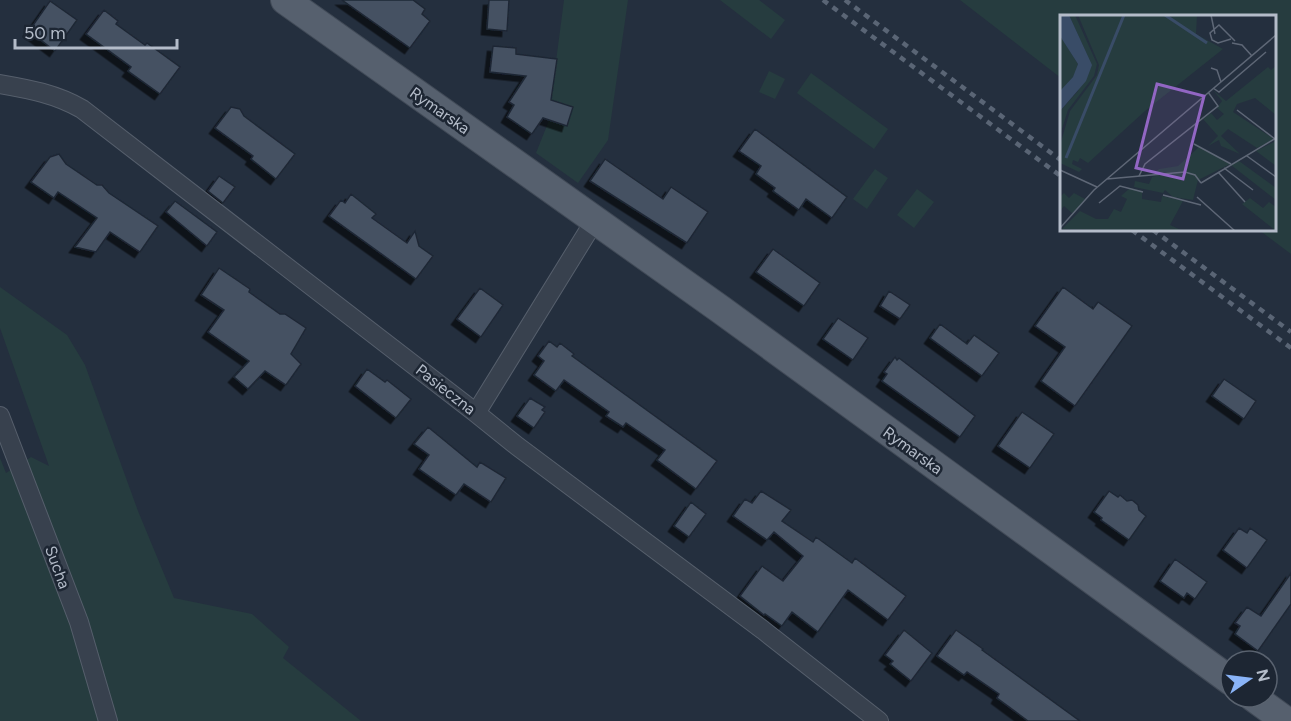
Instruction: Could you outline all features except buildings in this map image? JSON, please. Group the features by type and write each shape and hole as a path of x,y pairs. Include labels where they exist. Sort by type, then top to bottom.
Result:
{"main road":[{"name":"Rymarska","path":"285,0 595,220 1219,672"},
{"path":"1270,709 1286,721"}],"street":[{"name":"Pasieczna","path":"0,84 44,92 82,109 517,446 753,623 879,721"},
{"path":"476,412 595,220"},
{"name":"Sucha","path":"0,416 79,622 108,721"}],"green space":[{"path":"564,0 628,0 608,140 578,183 536,153 548,123"},
{"path":"720,0 759,0 785,20 771,39"},
{"path":"960,0 1291,0 1291,254 1260,231 1276,231 1276,15 1060,15 1060,77"},
{"path":"769,71 785,79 775,99 759,92"},
{"path":"811,73 888,129 874,149 797,93"},
{"path":"875,169 888,178 867,209 853,199"},
{"path":"917,189 934,202 914,228 897,215"},
{"path":"0,287 67,335 85,365 138,511 174,598 252,614 289,647 283,658 361,721 0,721 0,458 6,473 31,457 49,466 0,328"}],"railway":[{"path":"823,0 1060,176"},
{"path":"845,0 1060,160"},
{"path":"1133,231 1291,348"},
{"path":"1154,231 1291,332"}]}
